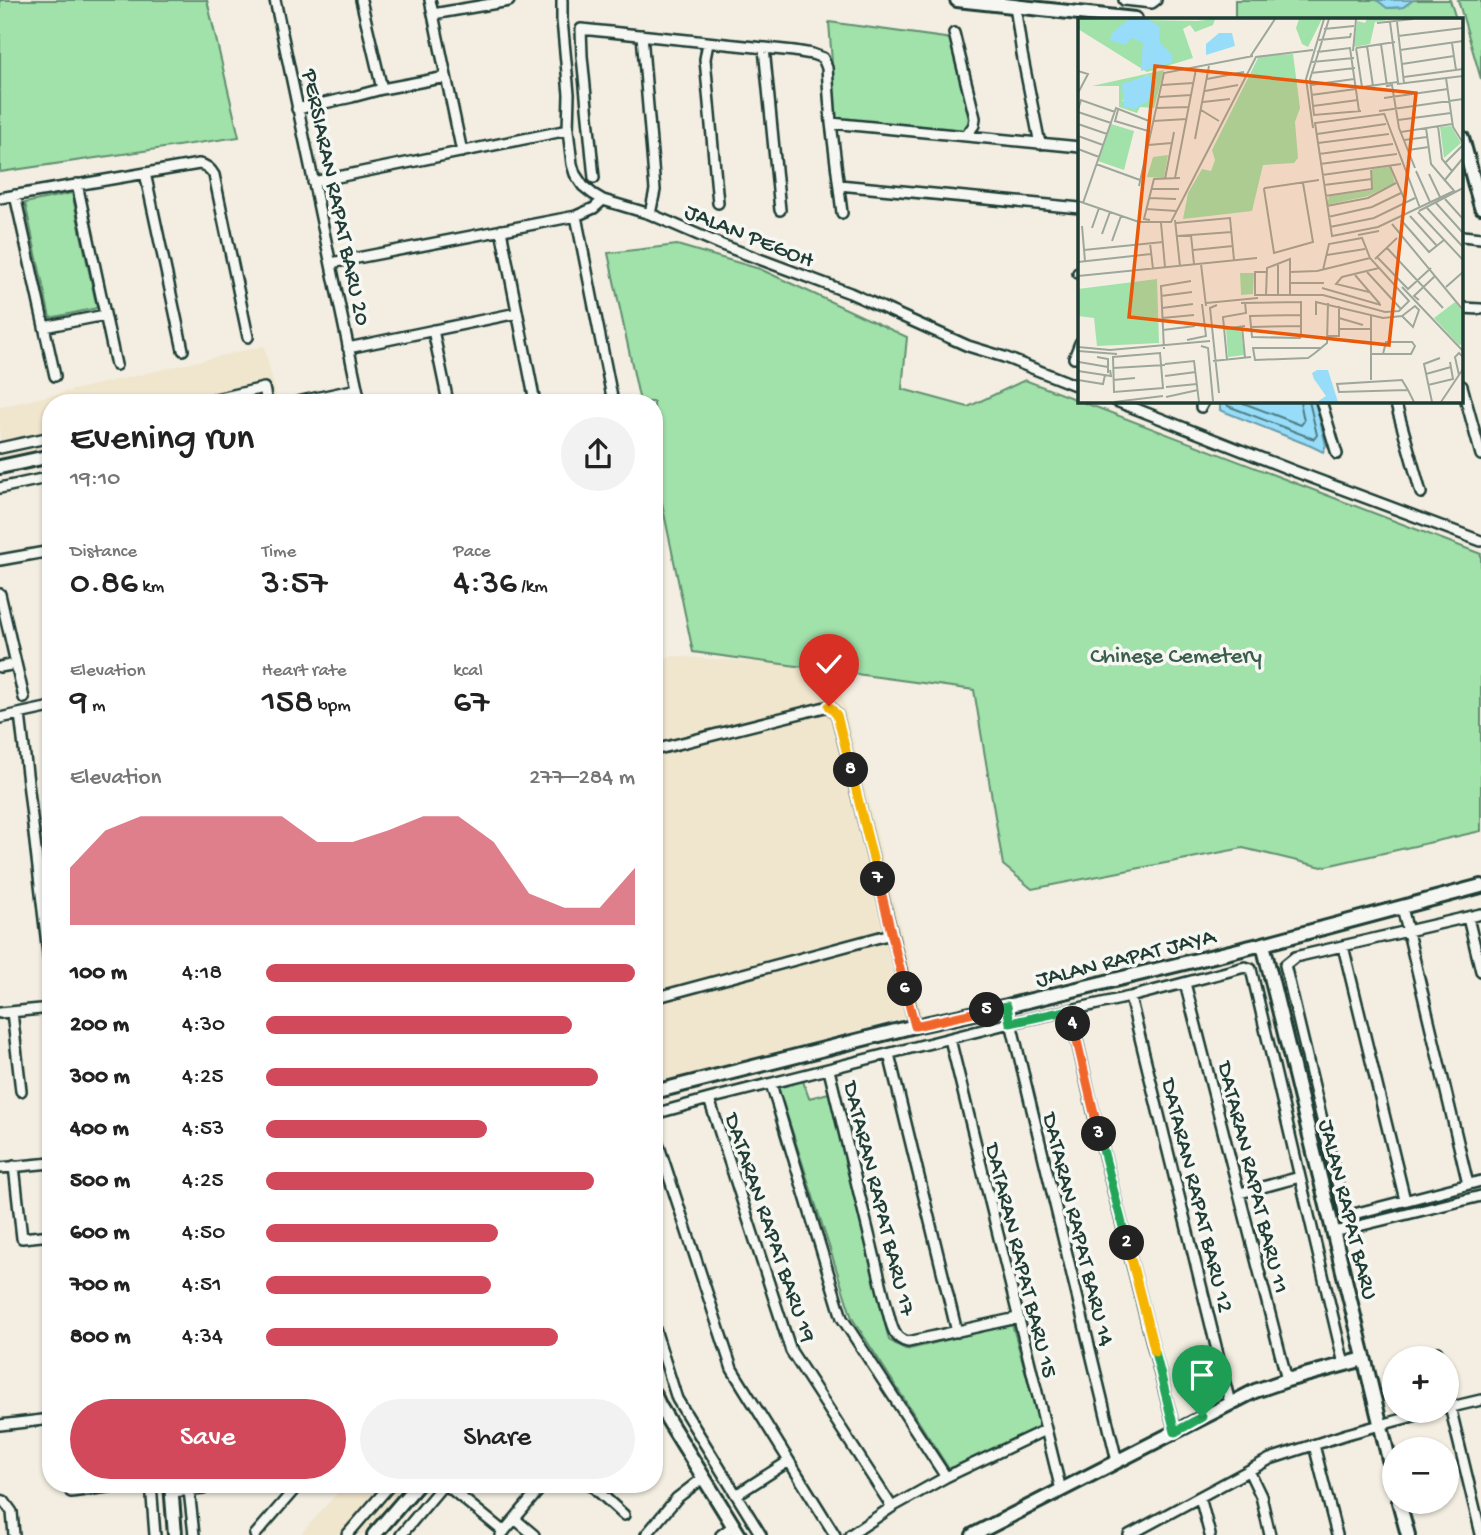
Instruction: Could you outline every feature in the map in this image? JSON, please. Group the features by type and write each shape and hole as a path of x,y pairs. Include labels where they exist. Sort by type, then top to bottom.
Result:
{"street":[{"name":"PERSIARAN RAPAT BARU 20","path":"275,0 358,394"},
{"path":"361,0 382,89"},
{"path":"430,0 462,152"},
{"name":"JALAN PEGOH","path":"562,0 569,94 568,130 572,164 583,186 603,200 650,214 722,245 850,293 968,346 1004,356 1078,386"},
{"path":"957,0 1015,6 1072,6 1130,18"},
{"path":"1124,0 1156,1"},
{"path":"433,14 509,1"},
{"path":"1015,6 1040,144"},
{"path":"594,178 581,29 812,54 822,58 827,68 842,213"},
{"path":"954,33 975,118 974,125 966,136"},
{"path":"642,35 655,190 650,214"},
{"path":"708,43 705,59 718,203"},
{"path":"764,48 780,210"},
{"path":"297,109 446,77"},
{"path":"831,123 1078,147"},
{"path":"313,182 568,130"},
{"path":"1464,145 1481,208"},
{"path":"0,198 199,164 209,167 214,175 248,337"},
{"path":"145,173 183,350"},
{"path":"77,184 116,365"},
{"path":"839,185 1078,208"},
{"path":"16,195 55,376"},
{"path":"331,263 576,216 594,208 603,200"},
{"path":"576,216 611,394"},
{"path":"501,230 533,394"},
{"path":"348,348 517,313"},
{"path":"44,327 105,315"},
{"path":"433,330 446,394"},
{"path":"1074,358 1078,348"},
{"path":"237,394 264,388 265,394"},
{"path":"334,394 357,389"},
{"path":"1464,393 1481,455"},
{"path":"1119,402 1481,541"},
{"path":"1321,402 1337,454"},
{"path":"1395,402 1421,493"},
{"path":"0,448 42,439"},
{"path":"0,467 42,458"},
{"path":"0,488 42,479"},
{"path":"0,560 42,553"},
{"path":"0,594 24,698"},
{"path":"0,667 16,664"},
{"path":"663,748 829,706 837,715 915,1026"},
{"path":"0,718 42,709"},
{"path":"20,714 42,902"},
{"name":"JALAN RAPAT JAYA","path":"663,1090 915,1026 1263,944 1481,886"},
{"path":"1402,907 1468,1184"},
{"path":"1405,1200 1343,946 1481,914"},
{"path":"1468,918 1481,971"},
{"path":"663,996 891,934"},
{"name":"JALAN RAPAT BARU","path":"1263,944 1383,1437"},
{"name":"JALAN RAPAT BARU","path":"1343,946 1294,957 1285,965 1348,1228"},
{"path":"663,1112 1010,1023 1130,997 1245,967 1251,969 1344,1364"},
{"name":"DATARAN RAPAT BARU 11","path":"1185,983 1287,1380"},
{"name":"DATARAN RAPAT BARU 12","path":"1130,997 1230,1403"},
{"name":"DATARAN RAPAT BARU 14","path":"1007,1006 1117,1461"},
{"path":"0,1013 42,1009"},
{"path":"1070,1010 1175,1432"},
{"path":"12,1012 21,1091"},
{"name":"DATARAN RAPAT BARU 15","path":"950,1040 1061,1490"},
{"path":"889,1054 957,1332"},
{"name":"DATARAN RAPAT BARU 17","path":"829,1069 887,1308 897,1337 908,1342 1017,1318"},
{"path":"771,1084 842,1318 946,1477"},
{"name":"DATARAN RAPAT BARU 19","path":"709,1099 791,1351 892,1507"},
{"path":"663,1158 732,1369 835,1535"},
{"path":"0,1168 42,1164"},
{"path":"14,1166 22,1238 42,1236"},
{"path":"1240,1194 1300,1177"},
{"path":"1346,1216 1481,1181"},
{"path":"1334,1232 1481,1196"},
{"path":"663,1355 677,1399 761,1535"},
{"path":"973,1535 1255,1391 1364,1359"},
{"path":"1459,1405 1481,1400"},
{"path":"663,1412 736,1530 721,1535"},
{"path":"0,1425 42,1420"},
{"path":"1129,1535 1148,1531 1200,1496 1270,1459 1387,1423"},
{"path":"1453,1423 1481,1534"},
{"path":"850,1535 892,1507 946,1477 1045,1430"},
{"path":"1314,1445 1337,1535"},
{"path":"736,1495 789,1461"},
{"path":"1249,1471 1261,1496 1270,1535"},
{"path":"646,1535 677,1498 703,1478"},
{"path":"151,1493 155,1535"},
{"path":"171,1493 175,1535"},
{"path":"190,1493 194,1535"},
{"path":"255,1535 291,1493"},
{"path":"347,1535 383,1493"},
{"path":"374,1535 410,1493"},
{"path":"401,1535 437,1493"},
{"path":"455,1493 502,1533 537,1493"},
{"path":"600,1493 624,1515"},
{"path":"1200,1496 1210,1535"},
{"path":"0,1500 4,1500 12,1512 14,1535"},
{"path":"1402,1514 1408,1535"},
{"path":"515,1519 534,1535"},
{"path":"354,1527 363,1535"}],"shaded area":[{"path":"264,346 276,394 56,394"},
{"path":"42,397 42,448 0,457 0,407"},
{"path":"672,656 835,668 922,1013 663,1082 663,659"},
{"path":"337,1493 397,1493 361,1535 300,1535"}],"green space":[{"path":"0,0 207,0 239,137 0,172"},
{"path":"1235,0 1377,0 1388,8 1403,7 1413,0 1450,0 1456,18 1235,18"},
{"path":"1458,0 1481,0 1481,79 1464,18"},
{"path":"829,22 952,39 971,116 969,127 962,132 836,118"},
{"path":"72,193 97,308 50,318 25,203"},
{"name":"Chinese Cemetery","path":"677,245 760,269 907,337 902,389 968,407 1025,380 1481,554 1481,831 1322,867 1243,848 1032,889 1003,865 974,690 693,652 663,508 663,394 638,394 608,253"},
{"path":"803,1081 809,1098 829,1093 889,1340 906,1350 1012,1324 1041,1427 949,1469 852,1318 778,1087"}],"water":[{"path":"1377,0 1413,0 1403,7 1387,8"},
{"path":"1220,402 1315,402 1326,445 1323,452 1220,410"}],"route":[{"path":"829,706 837,715 915,1026 1007,1006 1010,1023 1070,1010 1175,1432 1202,1417"}]}
